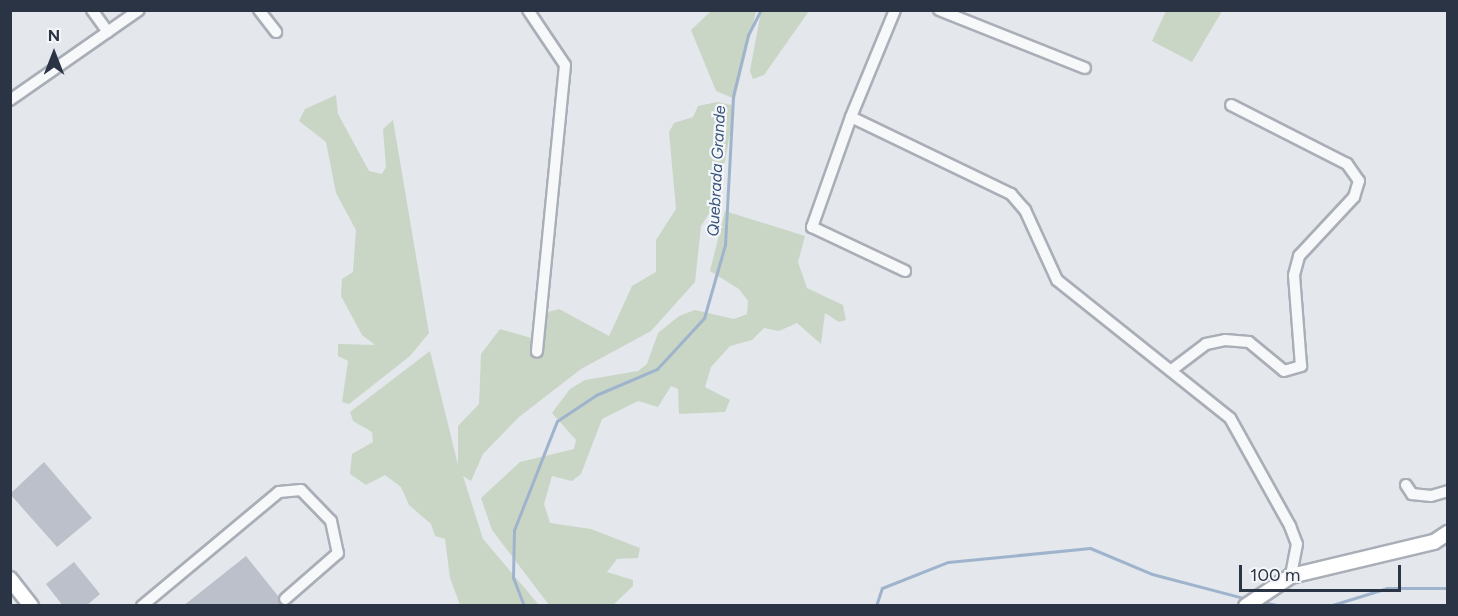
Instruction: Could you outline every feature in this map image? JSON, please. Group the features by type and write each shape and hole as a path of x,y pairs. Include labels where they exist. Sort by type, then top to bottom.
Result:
{"main road":[{"path":"1246,606 1291,576 1434,542 1448,533"},
{"path":"10,579 30,606"}],"street":[{"path":"92,10 108,32"},
{"path":"10,99 139,10"},
{"path":"259,10 276,32"},
{"path":"528,10 565,65 537,352"},
{"path":"895,10 851,117 812,227 905,271"},
{"path":"939,10 1085,68"},
{"path":"1173,369 1206,344 1225,340 1249,342 1284,371 1301,366 1294,275 1299,256 1354,197 1359,181 1347,164 1231,105"},
{"path":"851,117 1011,194 1025,210 1057,280 1173,369 1230,418 1297,544 1291,576"},
{"path":"1406,485 1412,494 1431,496 1448,491"},
{"path":"142,606 279,492 301,490 331,521 338,554 285,599"}],"green space":[{"path":"711,11 756,11 735,99 716,91 691,30"},
{"path":"761,11 809,11 764,75 753,79 750,71"},
{"path":"1166,11 1222,11 1192,62 1152,41"},
{"path":"336,95 338,114 369,171 382,174 386,167 383,129 393,120 429,333 410,356 349,404 342,402 348,361 338,356 338,344 375,345 362,335 341,296 342,279 353,272 356,230 336,193 326,142 299,121 305,109"},
{"path":"717,102 732,105 734,111 718,200 701,226 695,282 651,331 581,369 519,417 483,454 471,481 463,476 483,539 539,605 460,605 450,578 445,539 435,536 431,524 409,505 401,487 385,475 366,485 350,474 352,454 373,442 372,432 353,421 350,412 430,351 458,465 458,426 479,404 481,354 500,329 538,340 544,313 559,309 609,336 632,286 656,272 656,240 676,209 669,132 674,123 693,117 698,106"},
{"path":"725,211 805,236 798,262 807,288 843,305 846,320 839,322 825,313 821,344 797,323 779,331 764,328 752,340 730,346 711,367 705,387 730,400 725,412 679,414 678,389 671,386 658,407 638,401 602,419 581,474 572,481 552,476 544,504 550,523 591,529 640,548 638,558 617,559 607,572 633,580 633,586 613,605 549,605 492,530 481,498 520,462 574,449 576,440 552,413 570,389 585,380 638,371 647,364 658,333 679,316 695,310 734,319 747,314 748,301 739,289 710,271"}],"building":[{"path":"44,462 92,518 57,547 10,494"},
{"path":"246,556 286,606 183,606"},
{"path":"74,562 100,594 86,606 63,606 46,584"}],"waterway":[{"name":"Quebrada Grande","path":"524,606 513,578 514,530 557,421 596,395 657,369 704,318 725,245 733,96 748,35 761,10"},
{"path":"876,606 882,588 948,562 1090,548 1152,574 1247,599"},
{"path":"1329,606 1387,588 1448,588"},
{"path":"1262,602 1281,606"}]}
